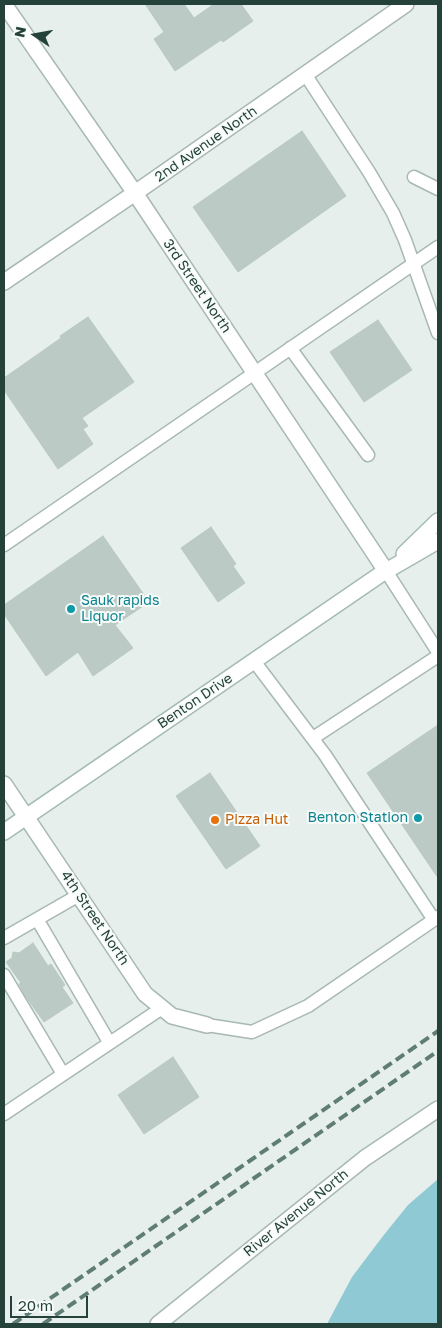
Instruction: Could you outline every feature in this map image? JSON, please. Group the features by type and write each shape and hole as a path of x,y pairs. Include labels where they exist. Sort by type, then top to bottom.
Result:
{"street":[{"name":"3rd Street North","path":"4,4 135,193 386,571"},
{"name":"2nd Avenue North","path":"4,282 406,4"},
{"name":"Benton Drive","path":"386,571 438,521"},
{"name":"Benton Drive","path":"4,832 386,571 438,541"},
{"name":"4th Street North","path":"4,784 145,994 172,1016 207,1026"},
{"name":"River Avenue North","path":"158,1324 364,1158 438,1109"}],"lane":[{"path":"305,74 369,172 393,213 405,240 438,333"},
{"path":"414,177 438,189"},
{"path":"4,545 438,247"},
{"path":"290,348 368,455"},
{"path":"386,571 438,652"},
{"path":"313,738 438,656"},
{"path":"207,1026 252,1032 300,1010 436,919 313,738 254,661"},
{"path":"4,938 79,895"},
{"path":"37,919 109,1042"},
{"path":"4,975 63,1074"},
{"path":"4,1114 162,1008"}],"water":[{"path":"438,1179 438,1324 327,1324 352,1277 383,1236 408,1205"}],"building":[{"path":"145,4 184,4 194,18 214,4 241,4 253,21 175,71 154,39 164,32"},
{"path":"302,131 346,196 238,272 193,207"},
{"path":"88,317 134,382 82,418 88,426 83,429 93,444 58,469 4,390 4,378"},
{"path":"378,320 412,370 364,402 330,352"},
{"path":"211,527 236,564 233,566 245,583 218,602 181,548"},
{"name":"Sauk rapids Liquor","path":"103,536 149,602 115,625 133,648 93,676 78,652 46,676 4,614 4,605"},
{"name":"Benton Station","path":"438,725 438,878 367,773"},
{"path":"210,773 260,846 226,869 176,796"},
{"path":"33,943 48,966 51,964 65,985 62,987 73,1003 44,1022 26,997 19,984 21,983 6,962 12,958 13,952 19,953"},
{"path":"173,1057 199,1097 144,1134 118,1095"}],"railway":[{"path":"13,1324 438,1031"},
{"path":"43,1324 438,1051"}],"place":[{"name":"Sauk rapids Liquor","path":"71,609"},
{"name":"Benton Station","path":"418,818"},
{"name":"Pizza Hut","path":"215,820"}]}
